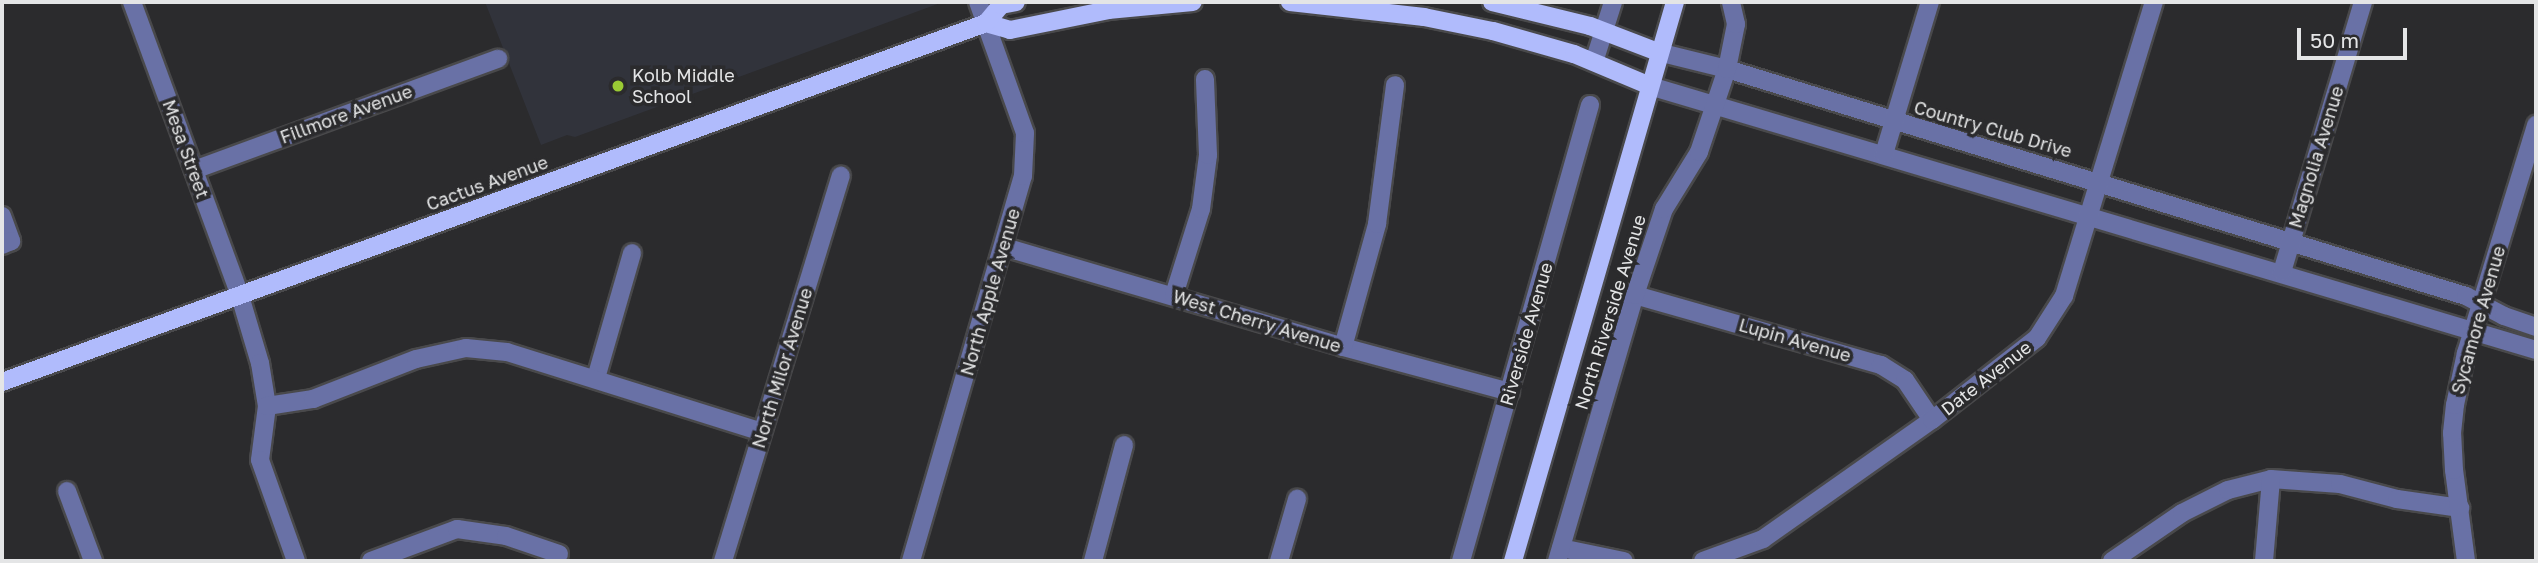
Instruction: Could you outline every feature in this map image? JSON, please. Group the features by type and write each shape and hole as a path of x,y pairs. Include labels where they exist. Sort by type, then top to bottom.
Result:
{"main road":[{"path":"1016,2 1002,5 986,23 1010,30 1107,6 1193,2"},
{"path":"1290,2 1424,17 1493,31 1574,54 1650,86"},
{"name":"Country Club Drive","path":"1492,2 1604,30 1658,52"},
{"name":"North Riverside Avenue","path":"1513,561 1609,236 1658,52 1675,2"},
{"name":"Cactus Avenue","path":"2,382 986,23"}],"street":[{"name":"Mesa Street","path":"132,2 240,296 260,363 267,406 260,460 296,561"},
{"name":"North Apple Avenue","path":"911,561 1023,176 1025,133 978,2"},
{"path":"1594,62 1614,2"},
{"name":"North Riverside Avenue","path":"1559,555 1635,295 1664,209 1699,152 1727,69 1736,24 1731,2"},
{"path":"1884,154 1930,2"},
{"name":"Date Avenue","path":"1703,561 1763,538 1932,420 2037,338 2064,296 2154,2"},
{"name":"Magnolia Avenue","path":"2282,272 2363,2"},
{"name":"Country Club Drive","path":"1658,52 1727,69 2466,296 2536,327"},
{"name":"Fillmore Avenue","path":"194,170 498,59"},
{"path":"1174,295 1200,209 1209,155 1205,79"},
{"path":"1343,347 1377,224 1395,85"},
{"path":"1650,86 2282,272 2536,350"},
{"name":"Riverside Avenue","path":"1461,561 1590,105"},
{"name":"Sycamore Avenue","path":"2466,561 2452,433 2459,379 2536,125"},
{"name":"North Milor Avenue","path":"723,561 841,176"},
{"path":"2,216 6,243"},
{"name":"West Cherry Avenue","path":"1004,247 1343,347 1510,392"},
{"path":"597,378 632,253"},
{"name":"Lupin Avenue","path":"1635,295 1881,365 1905,380 1932,420"},
{"path":"267,406 313,399 416,359 466,348 508,352 762,432"},
{"path":"1093,561 1124,445"},
{"path":"2112,561 2182,513 2228,490 2271,479 2340,484 2397,499 2460,508"},
{"path":"2264,561 2271,479"},
{"path":"67,491 93,561"},
{"path":"1279,561 1297,499"},
{"path":"371,561 457,529 506,536 559,554"},
{"path":"1559,555 1624,561"}],"shaded area":[{"name":"Kolb Middle School","path":"485,2 943,2 575,137 567,135 541,145"}],"place":[{"name":"Kolb Middle School","path":"618,86"}]}
